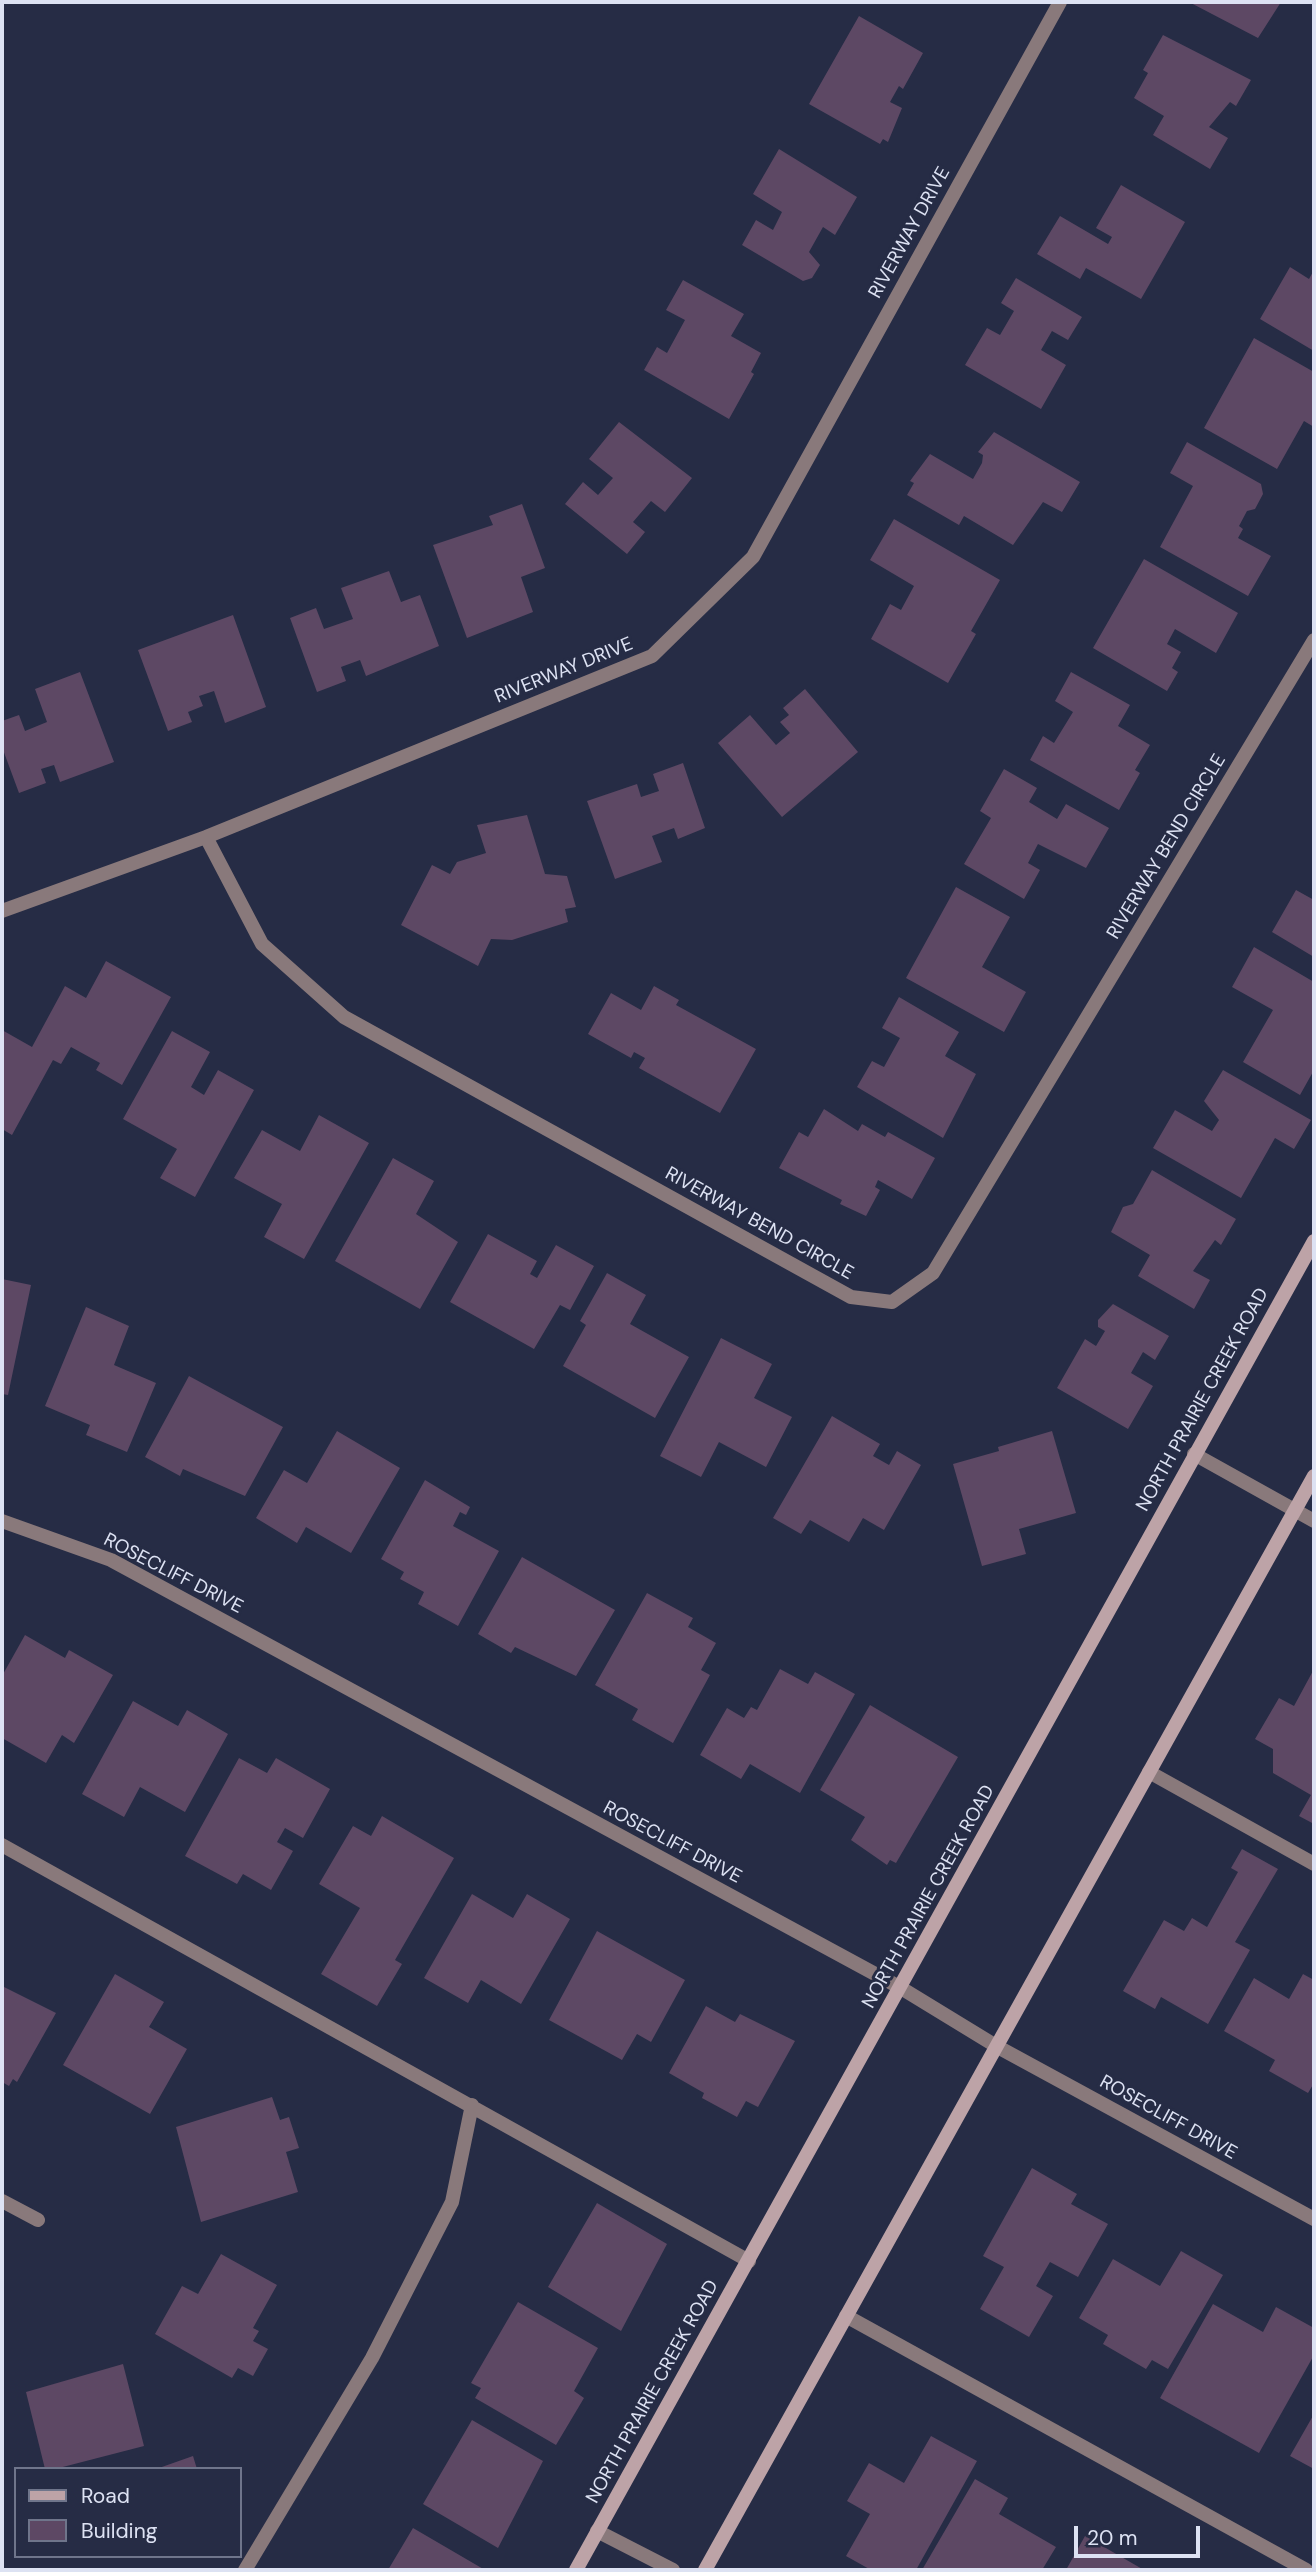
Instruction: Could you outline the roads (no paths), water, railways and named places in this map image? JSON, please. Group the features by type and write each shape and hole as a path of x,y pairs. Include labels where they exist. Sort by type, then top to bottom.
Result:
{"main road":[{"name":"NORTH PRAIRIE CREEK ROAD","path":"576,2570 1314,1241"},
{"path":"705,2570 1314,1476"}],"street":[{"name":"RIVERWAY DRIVE","path":"2,911 206,837 652,656 753,557 1060,2"},
{"name":"RIVERWAY BEND CIRCLE","path":"206,837 262,944 344,1017 851,1297 892,1302 933,1273 1314,640"},
{"path":"1194,1454 1314,1521"},
{"name":"ROSECLIFF DRIVE","path":"2,1521 111,1560 901,1988 996,2046 1314,2220"},
{"path":"1149,1772 1314,1864"},
{"path":"2,1845 749,2261"},
{"path":"245,2570 372,2358 452,2202 472,2105"},
{"path":"2,2201 38,2220"},
{"path":"846,2316 1306,2570"},
{"path":"597,2531 673,2570"}]}
